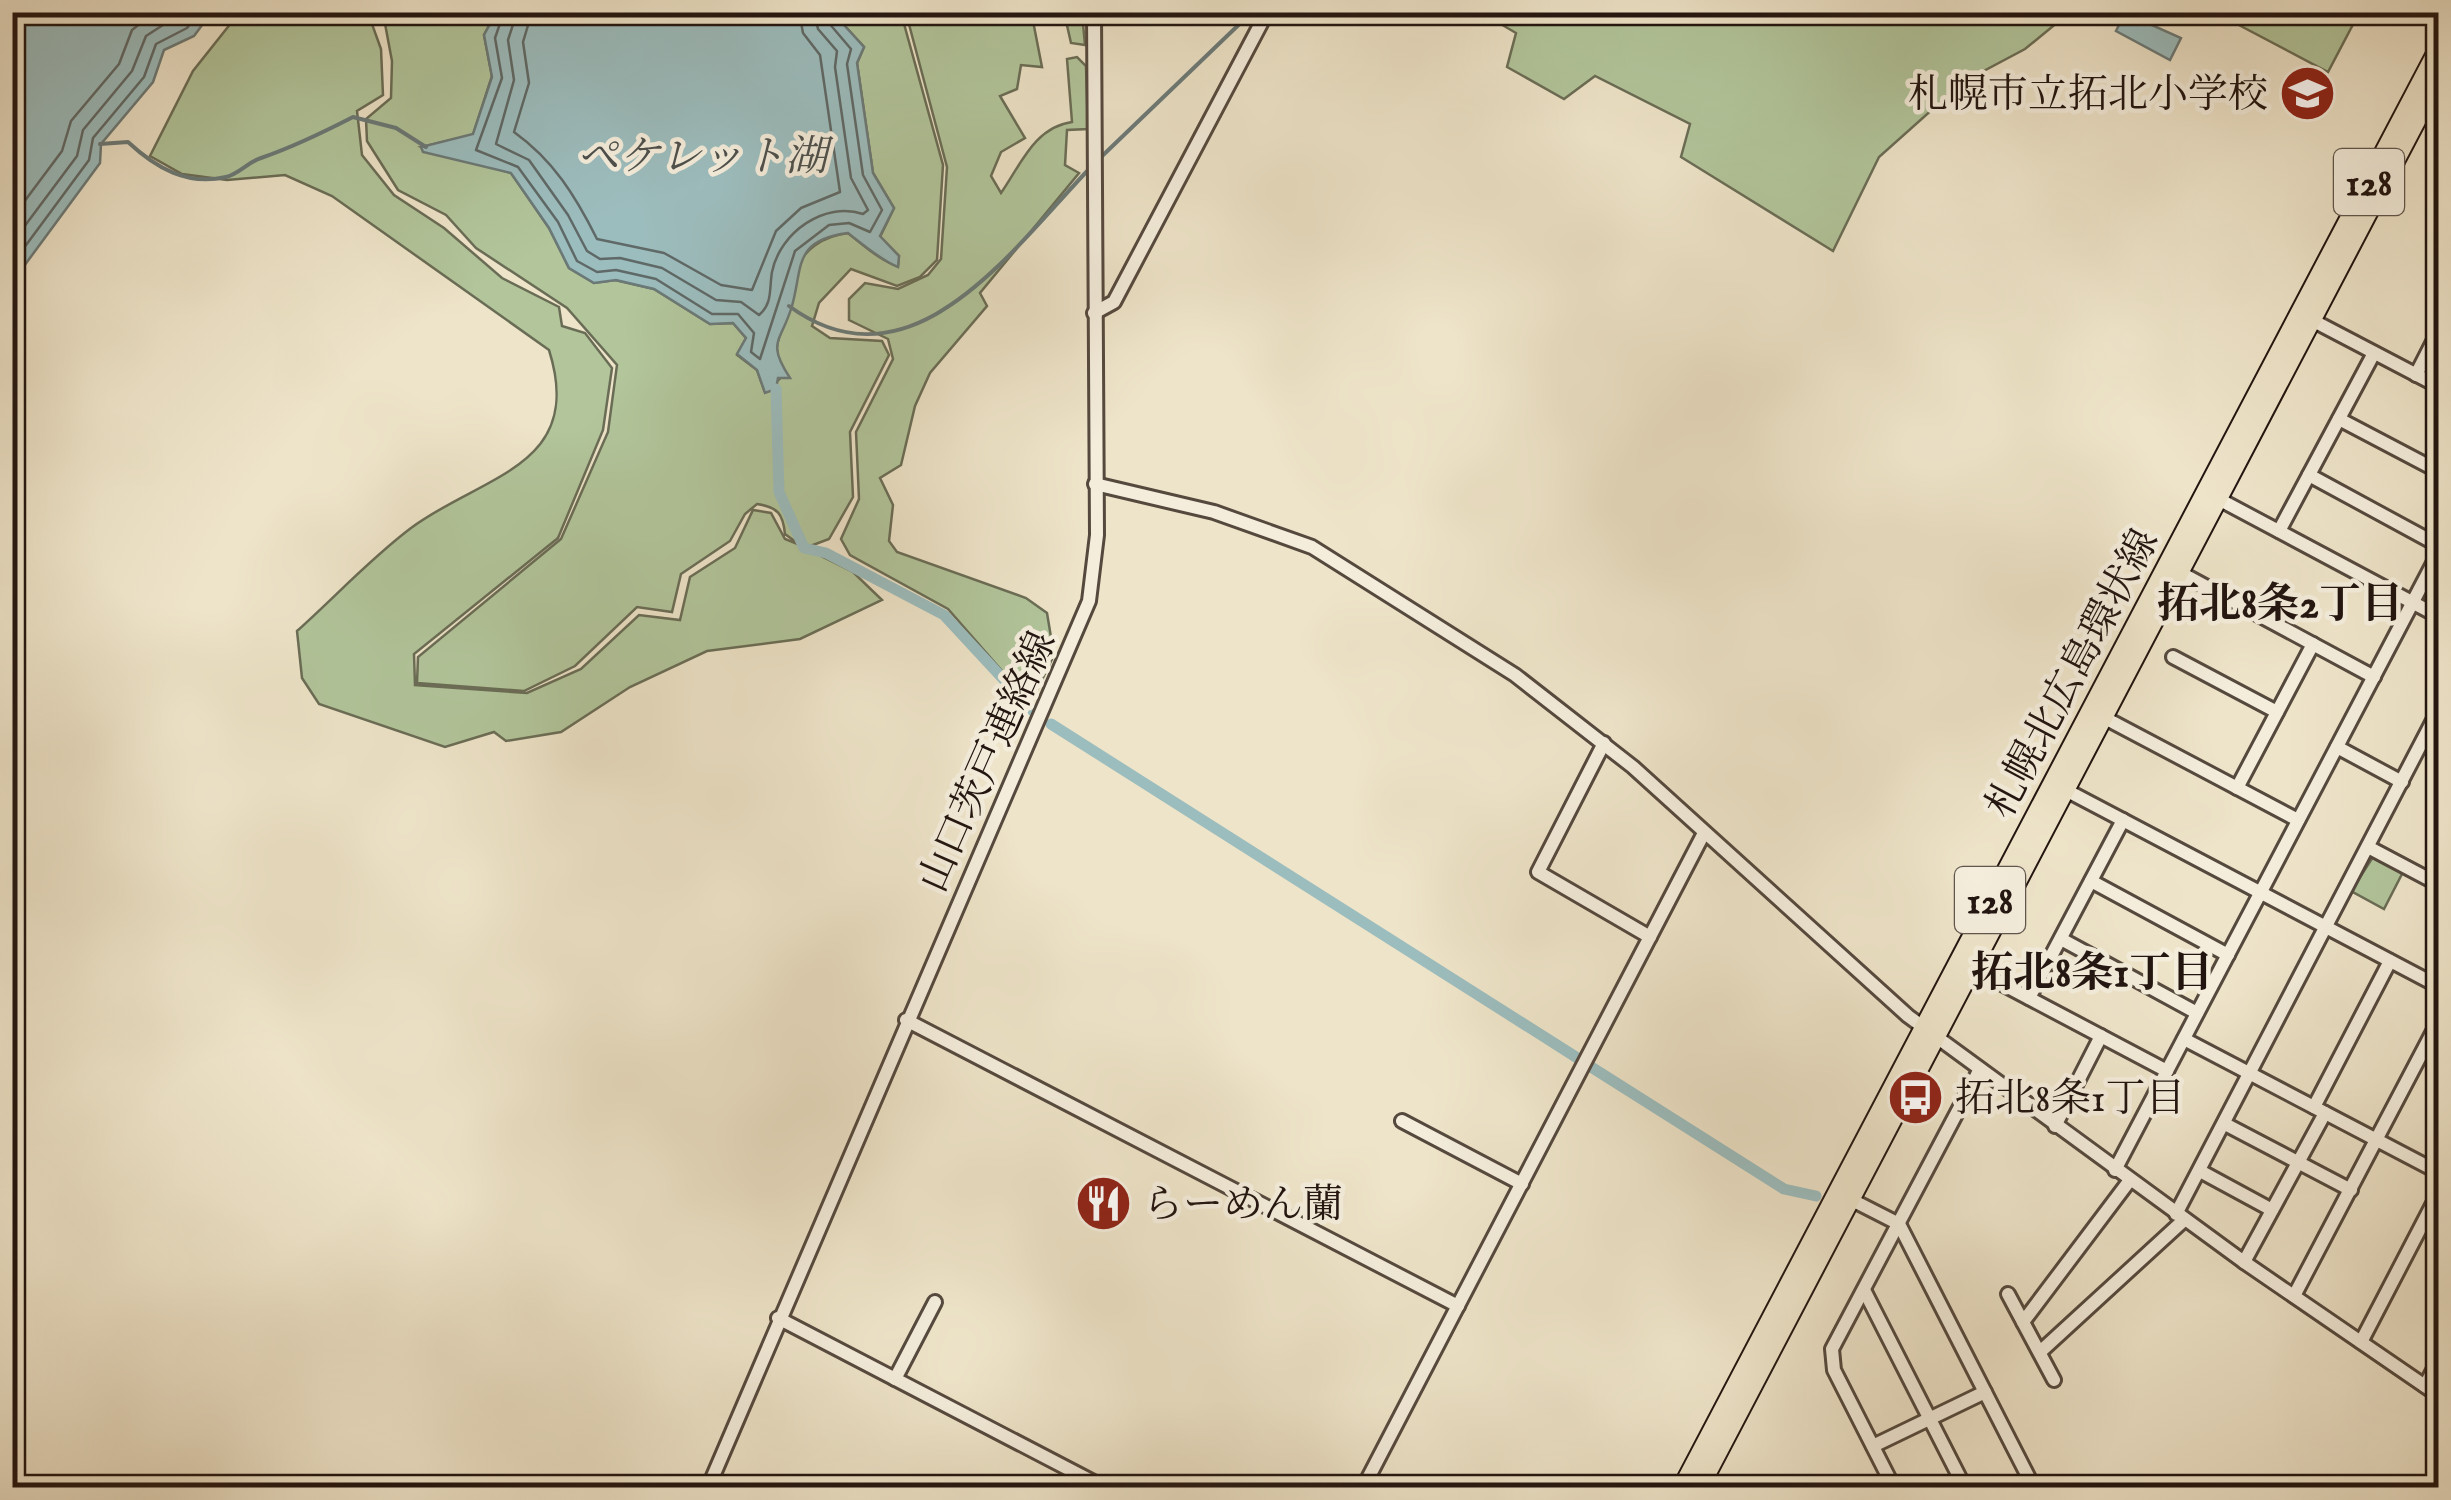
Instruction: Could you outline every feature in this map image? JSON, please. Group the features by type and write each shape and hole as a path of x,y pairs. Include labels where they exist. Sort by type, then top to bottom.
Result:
{"main road":[{"name":"札幌北広島環状線","path":"1682,1488 1930,1032 2306,317 2438,50"},
{"name":"札幌北広島環状線","path":"2306,317 2434,100 2438,79"},
{"name":"札幌北広島環状線","path":"1699,1488 1850,1199 1930,1032 1972,968 2059,786 2103,717 2180,572 2212,495"}],"street":[{"name":"山口茨戸連絡線","path":"708,1488 906,1020 1084,620 1096,535 1094,12"},
{"path":"1094,313 1114,302 1268,12"},
{"path":"2306,317 2438,386"},
{"path":"2416,375 2438,332"},
{"path":"2279,531 2374,353"},
{"path":"2339,418 2438,471"},
{"path":"2310,475 2438,544"},
{"path":"1096,484 1214,512 1312,547 1515,675 1604,742 1881,994 2180,1217 2438,1395"},
{"path":"2212,495 2438,616"},
{"path":"2115,1170 2438,554"},
{"path":"2180,572 2374,677"},
{"path":"2238,788 2313,644"},
{"path":"2172,657 2278,712"},
{"path":"2040,1352 2180,1217 2200,1171 2438,711"},
{"path":"2103,717 2298,820"},
{"path":"1604,742 1538,872 1650,936"},
{"path":"2337,747 2402,782"},
{"path":"2059,786 2438,986"},
{"path":"2030,998 2123,820"},
{"path":"1363,1488 1704,833"},
{"path":"2368,846 2435,882 2438,867"},
{"path":"2091,881 2228,955"},
{"path":"2061,939 2197,1013"},
{"path":"2244,1262 2298,1163 2390,960"},
{"path":"1972,968 2167,1071"},
{"path":"906,1020 1458,1306"},
{"path":"2294,1296 2438,1022"},
{"path":"2055,1126 2101,1036"},
{"path":"2184,1039 2438,1172"},
{"path":"1894,1488 1834,1370 1832,1348 1980,1069"},
{"path":"1402,1121 1522,1184"},
{"path":"2225,1124 2350,1190"},
{"path":"2200,1171 2272,1210"},
{"path":"2023,1322 2130,1180"},
{"path":"2361,1342 2438,1194"},
{"path":"1850,1199 1899,1224 2034,1488"},
{"path":"1864,1290 1965,1488"},
{"path":"2008,1294 2054,1380"},
{"path":"895,1378 936,1302"},
{"path":"778,1318 1105,1488"},
{"path":"2425,1386 2438,1361"},
{"path":"1873,1446 1985,1392"}],"green space":[{"path":"239,13 368,13 381,49 383,95 357,111 362,155 394,195 444,228 502,278 559,307 562,326 585,333 612,368 603,430 558,538 414,654 415,685 527,693 581,669 639,615 680,620 690,577 735,548 753,510 771,513 785,539 800,545 785,534 778,513 757,504 745,514 730,541 681,574 672,612 637,607 575,666 524,691 417,683 418,657 561,539 608,432 617,365 567,308 476,248 446,215 398,190 367,141 366,119 391,98 392,61 383,13 496,13 484,35 492,76 473,135 422,147 511,173 549,228 569,268 594,283 615,280 654,289 710,324 733,323 746,338 737,355 757,370 765,392 784,375 777,354 778,340 792,303 798,266 808,251 830,237 848,233 898,266 899,256 880,237 894,208 873,173 857,63 864,47 833,13 901,13 943,165 937,260 920,277 897,286 851,269 819,303 812,326 830,338 882,341 889,355 850,432 853,497 829,539 805,548 853,572 882,600 800,639 707,651 630,687 561,732 506,741 494,732 445,747 319,704 302,678 297,631 411,528 520,463 540,444 553,420 557,389 549,350 332,196 285,175 227,180 182,174 150,156 193,71"},
{"path":"906,13 1082,13 1085,45 1071,43 1066,21 1033,21 1042,67 1021,65 1017,89 1000,96 1025,138 1001,152 991,176 1001,193 1039,139 1059,125 1072,122 1067,59 1077,57 1086,66 1088,129 1067,130 1065,165 1079,173 980,293 987,306 930,373 915,406 901,465 880,478 893,505 889,541 897,552 1026,598 1047,613 1054,655 1037,690 1010,680 948,609 850,555 841,539 859,499 856,432 893,359 888,339 849,320 849,299 865,283 898,289 928,275 941,259 947,167"},
{"path":"1482,13 2069,13 2025,49 1963,82 1879,157 1833,251 1681,157 1690,124 1595,76 1564,99 1507,67 1516,33"},
{"path":"2216,13 2359,13 2328,72"},
{"path":"2373,857 2403,872 2384,909 2351,891"}],"water":[{"path":"13,12 211,13 194,36 164,50 153,82 101,144 100,163 13,281"},
{"name":"ペケレット湖","path":"496,13 833,13 864,47 857,63 873,173 894,208 880,236 899,256 898,267 848,233 830,237 809,249 778,342 779,356 790,378 778,378 776,389 765,393 757,370 737,354 746,338 733,323 710,324 654,289 616,280 594,283 569,268 549,228 511,173 423,152 421,147 473,134 492,77 484,35"},
{"path":"2125,13 2181,38 2170,60 2116,31"}],"waterway":[{"path":"1099,159 1252,12"},
{"path":"100,144 128,142 173,173 198,179 231,175 353,117 396,128 426,147"},
{"path":"789,306 834,329 878,334 919,323 958,300 995,269 1092,166"},
{"path":"776,389 779,492 804,548 826,553 944,615 1033,711"},
{"path":"1051,724 1579,1059"},
{"path":"1588,1065 1784,1189 1816,1196"}],"place":[{"name":"札幌市立拓北小学校","path":"2307,93"},
{"name":"拓北8条1丁目","path":"1916,1097"},
{"name":"らーめん蘭","path":"1104,1203"}],"district":[{"name":"拓北8条2丁目","path":"2280,602"},
{"name":"拓北8条1丁目","path":"2092,971"}]}
